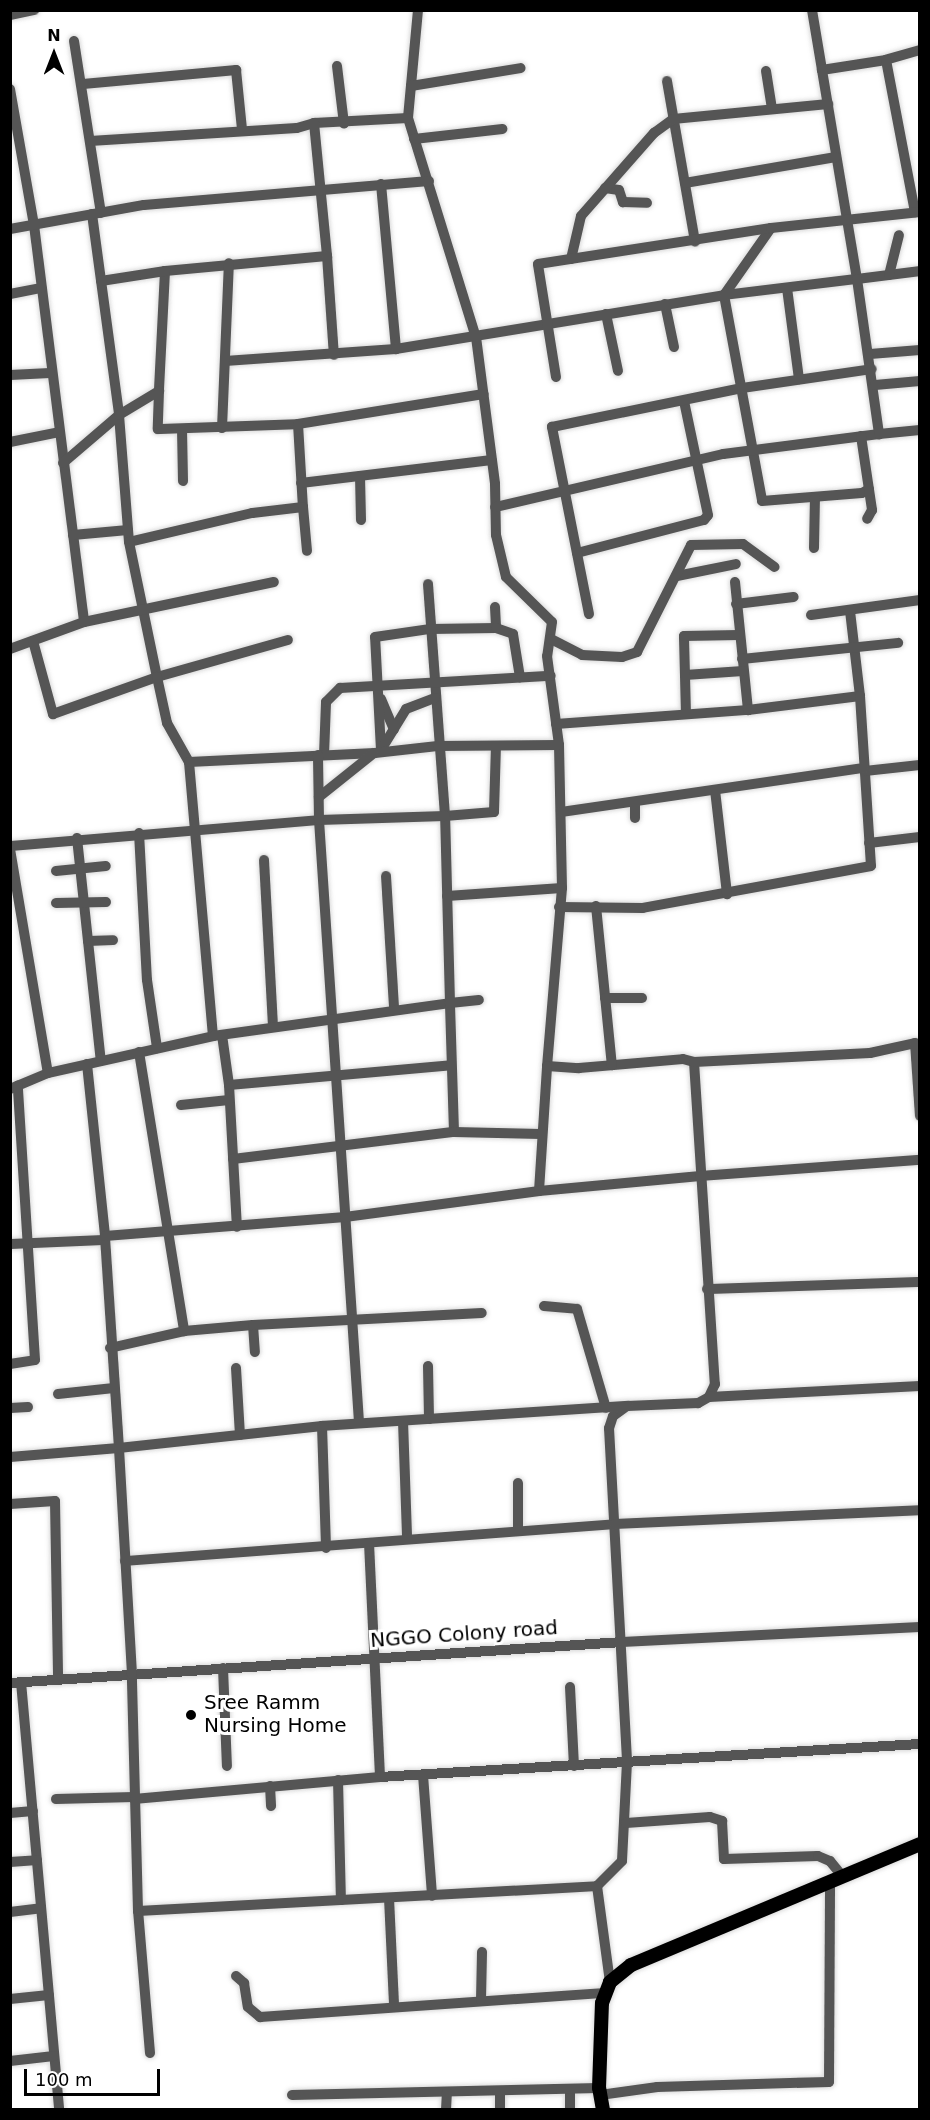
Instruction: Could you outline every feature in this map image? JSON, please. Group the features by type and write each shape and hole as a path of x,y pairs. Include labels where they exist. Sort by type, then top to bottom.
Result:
{"main road":[{"path":"603,2109 599,2091 607,1988 631,1965 920,1844"}],"street":[{"path":"10,15 33,10"},
{"path":"418,10 408,118 476,338 492,460 495,507 506,577 552,622 548,656 559,745 562,888 541,1134 539,1191"},
{"path":"812,10 875,385 879,434"},
{"path":"74,41 83,84 90,141 101,281 119,415 129,536 167,723 189,762 217,1036 229,1085 237,1227"},
{"path":"822,70 886,60 920,50"},
{"path":"556,377 538,264 695,242 771,228 917,212 886,60"},
{"path":"337,66 344,124"},
{"path":"411,86 521,68"},
{"path":"83,84 236,70 242,129"},
{"path":"766,71 772,109"},
{"path":"668,81 695,242"},
{"path":"10,89 34,225 50,372 84,622"},
{"path":"571,259 581,216 654,132 673,119 828,104"},
{"path":"90,141 242,129 297,128 314,123 344,124 408,118"},
{"path":"314,123 334,355"},
{"path":"414,139 502,129"},
{"path":"685,183 836,157"},
{"path":"10,229 144,205 429,181"},
{"path":"381,184 396,349"},
{"path":"605,188 619,190 623,202 647,203"},
{"path":"771,228 724,295 762,501 862,494 869,489"},
{"path":"743,233 754,252"},
{"path":"889,275 899,236"},
{"path":"101,281 229,263 327,256"},
{"path":"222,428 229,263"},
{"path":"165,271 158,429 298,424 484,394"},
{"path":"225,361 396,349 476,338 724,295 920,271"},
{"path":"10,294 40,288"},
{"path":"787,288 799,379"},
{"path":"665,304 674,347"},
{"path":"606,314 618,371"},
{"path":"870,354 920,350"},
{"path":"589,614 552,428 742,388 872,369"},
{"path":"10,375 50,372"},
{"path":"875,385 920,381"},
{"path":"63,463 119,415 159,391"},
{"path":"577,553 704,520 708,515 684,401"},
{"path":"298,424 307,551"},
{"path":"182,429 183,481"},
{"path":"495,507 753,449 920,430"},
{"path":"10,442 58,432"},
{"path":"861,436 872,510 867,519"},
{"path":"301,483 492,460"},
{"path":"360,476 361,520"},
{"path":"814,548 815,498"},
{"path":"73,535 129,536 252,513 303,507"},
{"path":"550,639 582,655 632,655 641,647 691,545 743,544 775,567"},
{"path":"677,576 736,564"},
{"path":"10,649 84,622 274,582"},
{"path":"735,582 748,710"},
{"path":"428,584 438,746 445,816 454,1132"},
{"path":"736,604 794,597"},
{"path":"811,615 920,600"},
{"path":"495,607 496,628"},
{"path":"559,908 596,906 643,908 871,866 860,696 850,611"},
{"path":"378,751 375,637 430,629 496,628 513,634 520,677"},
{"path":"686,714 684,636 739,636"},
{"path":"33,641 53,714 157,677 288,640"},
{"path":"742,659 898,643"},
{"path":"685,675 743,671"},
{"path":"359,1424 319,820 321,755 326,702 340,688 378,688 551,676"},
{"path":"378,688 394,729"},
{"path":"556,724 748,710 860,696"},
{"path":"319,797 378,751 406,710 435,698"},
{"path":"189,762 438,746 559,745"},
{"path":"48,1073 10,847 139,833 319,820 494,812 496,746"},
{"path":"561,812 865,770 920,765"},
{"path":"715,790 727,894"},
{"path":"635,802 635,818"},
{"path":"139,833 147,980 157,1048"},
{"path":"869,843 920,837"},
{"path":"77,838 101,1061"},
{"path":"264,860 273,1027"},
{"path":"56,871 106,866"},
{"path":"386,876 394,1008"},
{"path":"447,896 562,888"},
{"path":"56,903 106,902"},
{"path":"596,906 612,1065"},
{"path":"88,941 113,940"},
{"path":"605,998 642,998"},
{"path":"10,1364 35,1360 28,1242 14,1087 48,1073 217,1036 333,1020 394,1008 479,1000"},
{"path":"548,1066 612,1065 683,1059 694,1062 870,1053 917,1043 920,1116"},
{"path":"139,1052 171,1233 184,1331"},
{"path":"694,1062 707,1289 715,1384 709,1397"},
{"path":"87,1064 105,1238 110,1348 119,1448 132,1674 138,1911 150,2053"},
{"path":"229,1085 451,1065"},
{"path":"181,1105 229,1100"},
{"path":"233,1159 454,1132 541,1134"},
{"path":"10,1244 171,1233 345,1217 539,1191 700,1176 920,1160"},
{"path":"707,1289 920,1282"},
{"path":"544,1306 577,1309 606,1408"},
{"path":"110,1348 184,1331 253,1325 482,1313"},
{"path":"253,1325 255,1352"},
{"path":"428,1366 429,1419"},
{"path":"236,1368 240,1435"},
{"path":"10,1457 119,1448 322,1426 698,1403 709,1397 920,1386"},
{"path":"58,1394 114,1388"},
{"path":"138,1911 597,1886 622,1861 626,1823 627,1762 609,1428 614,1416 627,1406"},
{"path":"10,1408 28,1407"},
{"path":"402,1421 407,1537"},
{"path":"322,1426 326,1548"},
{"path":"518,1483 518,1530"},
{"path":"10,1504 55,1501 57,1680"},
{"path":"125,1561 326,1548 407,1537 614,1524 920,1510"},
{"path":"369,1543 380,1777"},
{"name":"NGGO Colony road","path":"16,1682 622,1642 920,1627"},
{"path":"223,1668 227,1766"},
{"path":"16,1682 33,1811 59,2109"},
{"path":"570,1687 574,1766"},
{"path":"56,1799 134,1798 423,1774 920,1744"},
{"path":"423,1774 432,1896"},
{"path":"338,1780 341,1900"},
{"path":"270,1786 271,1806"},
{"path":"10,1813 33,1811"},
{"path":"292,2095 570,2089 599,2091 829,2082 836,1879 830,1861 818,1856 724,1859 722,1821 710,1816 626,1823"},
{"path":"10,1862 37,1860"},
{"path":"236,1976 244,1983 248,2007 260,2017 607,1988 597,1886"},
{"path":"389,1898 394,2005"},
{"path":"10,1912 41,1908"},
{"path":"481,2000 482,1952"},
{"path":"10,1999 49,1995"},
{"path":"10,2061 54,2056"},
{"path":"570,2089 570,2109"},
{"path":"500,2091 500,2109"},
{"path":"446,2109 447,2092"}],"place":[{"name":"Sree Ramm Nursing Home","path":"191,1715"}]}
